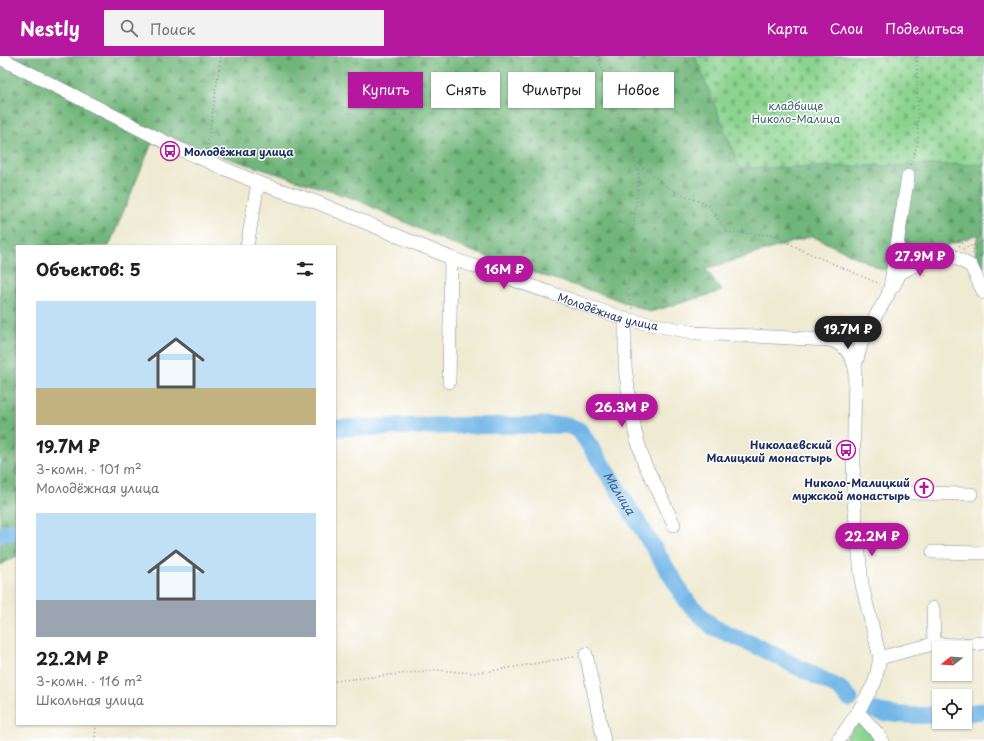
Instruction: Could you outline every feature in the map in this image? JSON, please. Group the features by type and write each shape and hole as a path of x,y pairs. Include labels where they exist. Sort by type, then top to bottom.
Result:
{"street":[{"name":"Молодёжная улица","path":"0,58 175,147 258,183 316,202 451,258 624,319 696,333 829,340 864,335"},
{"path":"888,293 908,176"},
{"path":"247,245 258,183"},
{"path":"838,741 858,712 875,682 880,658 862,585 853,492 855,366 864,335 900,273 922,262 950,254 971,266 984,293"},
{"path":"449,382 451,258"},
{"path":"624,319 625,367 634,432 644,463 674,525"},
{"name":"Молодёжная улица","path":"829,340 845,347 851,355 855,366"},
{"path":"853,492 971,494"},
{"path":"933,552 984,553"},
{"path":"933,608 934,641"},
{"path":"972,644 984,643"},
{"path":"880,658 932,644"},
{"path":"586,654 604,741"},
{"path":"858,712 878,734 882,741"}],"path":[{"path":"206,151 222,56"},
{"path":"598,56 639,174 627,293 638,322"},
{"path":"908,176 918,141 917,56"},
{"path":"634,160 670,188 709,206 727,232 773,235 888,293"},
{"path":"971,266 974,245 984,216"},
{"path":"950,254 980,230"},
{"path":"950,254 984,241"},
{"path":"336,681 435,670 472,673 586,654"},
{"path":"94,741 96,725"}],"green space":[{"path":"0,56 984,56 984,268 975,256 978,234 883,270 812,236 706,269 722,291 650,312 605,295 454,245 355,199 206,151 157,131 109,245 16,245 16,557 0,565"},
{"name":"кладбище Николо-Малица","path":"695,56 984,56 984,164 740,168"},
{"path":"857,724 865,728 874,741 844,741"}],"waterway":[{"name":"Малица","path":"336,428 567,425 579,430 688,603 713,627 761,648 839,688 850,699"},
{"name":"Малица","path":"0,535 16,530"},
{"name":"Малица","path":"872,710 906,715 932,715"},
{"name":"Малица","path":"972,712 984,711"}],"place":[{"name":"Молодёжная улица","path":"170,151"},
{"name":"Николаевский Малицкий монастырь","path":"846,450"},
{"name":"Николо-Малицкий мужской монастырь","path":"924,488"}]}
